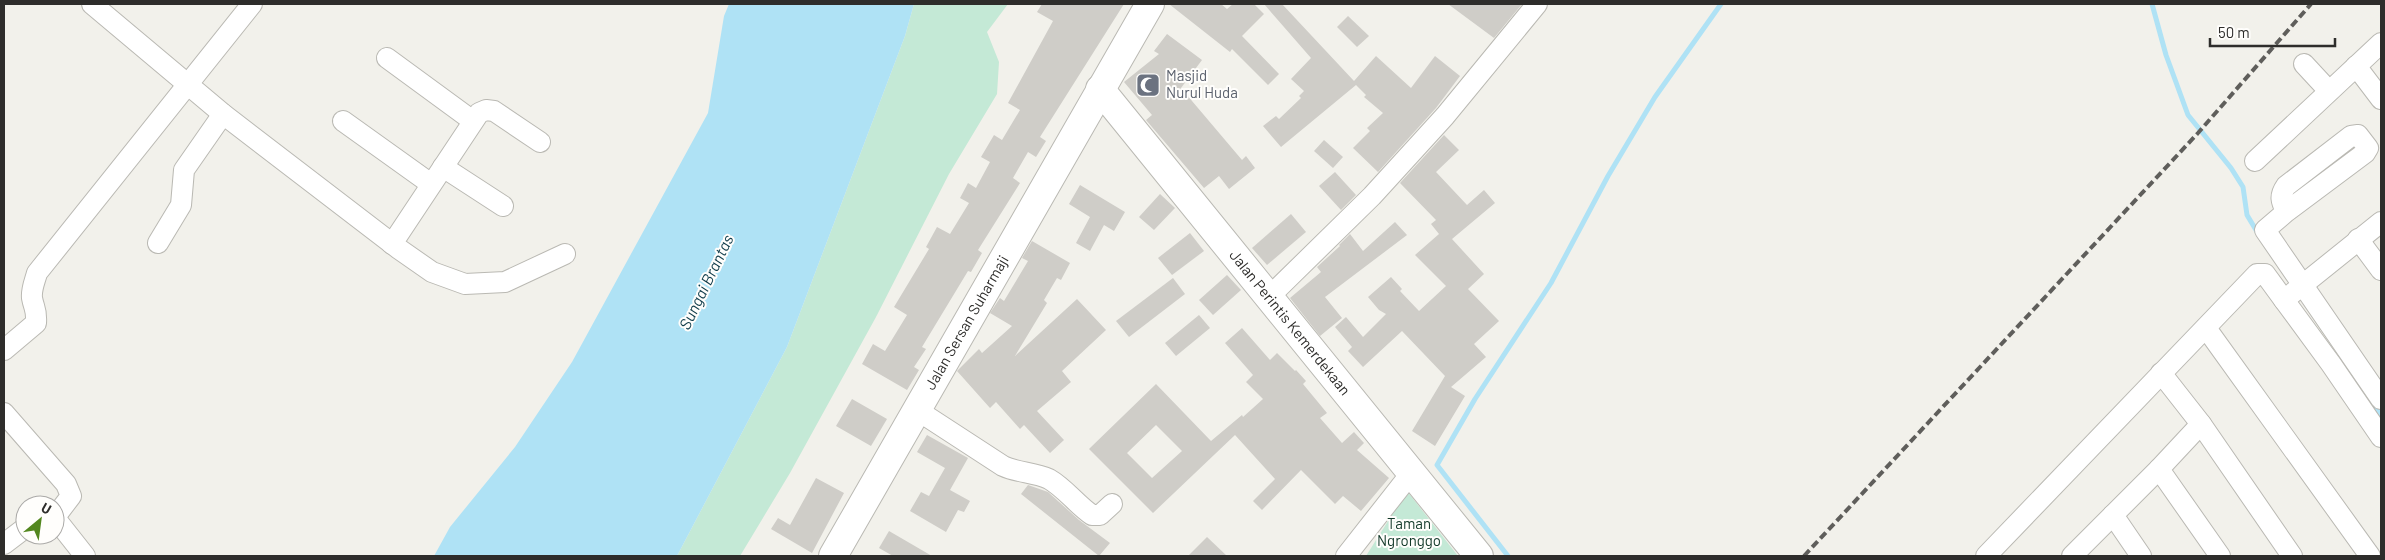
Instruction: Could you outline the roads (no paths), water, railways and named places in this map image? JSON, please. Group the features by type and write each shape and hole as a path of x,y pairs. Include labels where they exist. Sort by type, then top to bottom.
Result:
{"main road":[{"name":"Jalan Sersan Suharmaji","path":"833,556 1150,4"},
{"name":"Jalan Perintis Kemerdekaan","path":"1100,89 1270,296 1479,556"}],"street":[{"path":"92,4 186,85 392,244 432,272 465,284 506,282 565,254"},
{"path":"4,350 36,323 37,311 32,299 32,293 38,273 252,4"},
{"path":"1270,296 1372,196 1445,116 1537,4"},
{"path":"2255,161 2381,43"},
{"path":"387,58 473,121"},
{"path":"2304,64 2329,92"},
{"path":"2356,66 2381,99"},
{"path":"392,244 479,114 486,110 494,111 540,142"},
{"path":"158,243 182,205 184,170 223,114"},
{"path":"343,121 432,184"},
{"path":"443,167 503,206"},
{"path":"2286,212 2265,230 2292,293 2331,364 2380,432"},
{"path":"2292,293 2358,238 2381,222"},
{"path":"2358,238 2381,270"},
{"path":"1986,556 2257,274 2265,274 2292,293 2381,399"},
{"path":"2206,328 2370,556"},
{"path":"2161,373 2201,424 2292,556"},
{"path":"917,410 1003,466 1013,471 1031,472 1051,480 1092,515 1100,514 1112,504"},
{"path":"4,412 66,484 71,496 65,504"},
{"path":"2072,556 2201,424"},
{"path":"2159,469 2220,556"},
{"path":"1346,556 1412,472"},
{"path":"2113,515 2141,556"},
{"path":"65,531 85,556"},
{"path":"4,544 15,536"}],"water":[{"name":"Sungai Brantas","path":"729,4 914,4 905,36 787,347 677,556 434,556 450,527 515,447 572,362 708,113 724,16"}],"waterway":[{"path":"1508,556 1437,465 1475,399 1551,283 1608,176 1655,97 1721,4"},
{"path":"2152,4 2166,55 2188,115 2231,168 2243,187 2247,215 2259,235"},
{"path":"2372,402 2381,416"}],"railway":[{"path":"1804,556 2198,133 2311,4"}],"place":[{"name":"Masjid Nurul Huda","path":"1148,85"}],"park label":[{"name":"Taman Ngronggo","path":"1409,532"}]}
